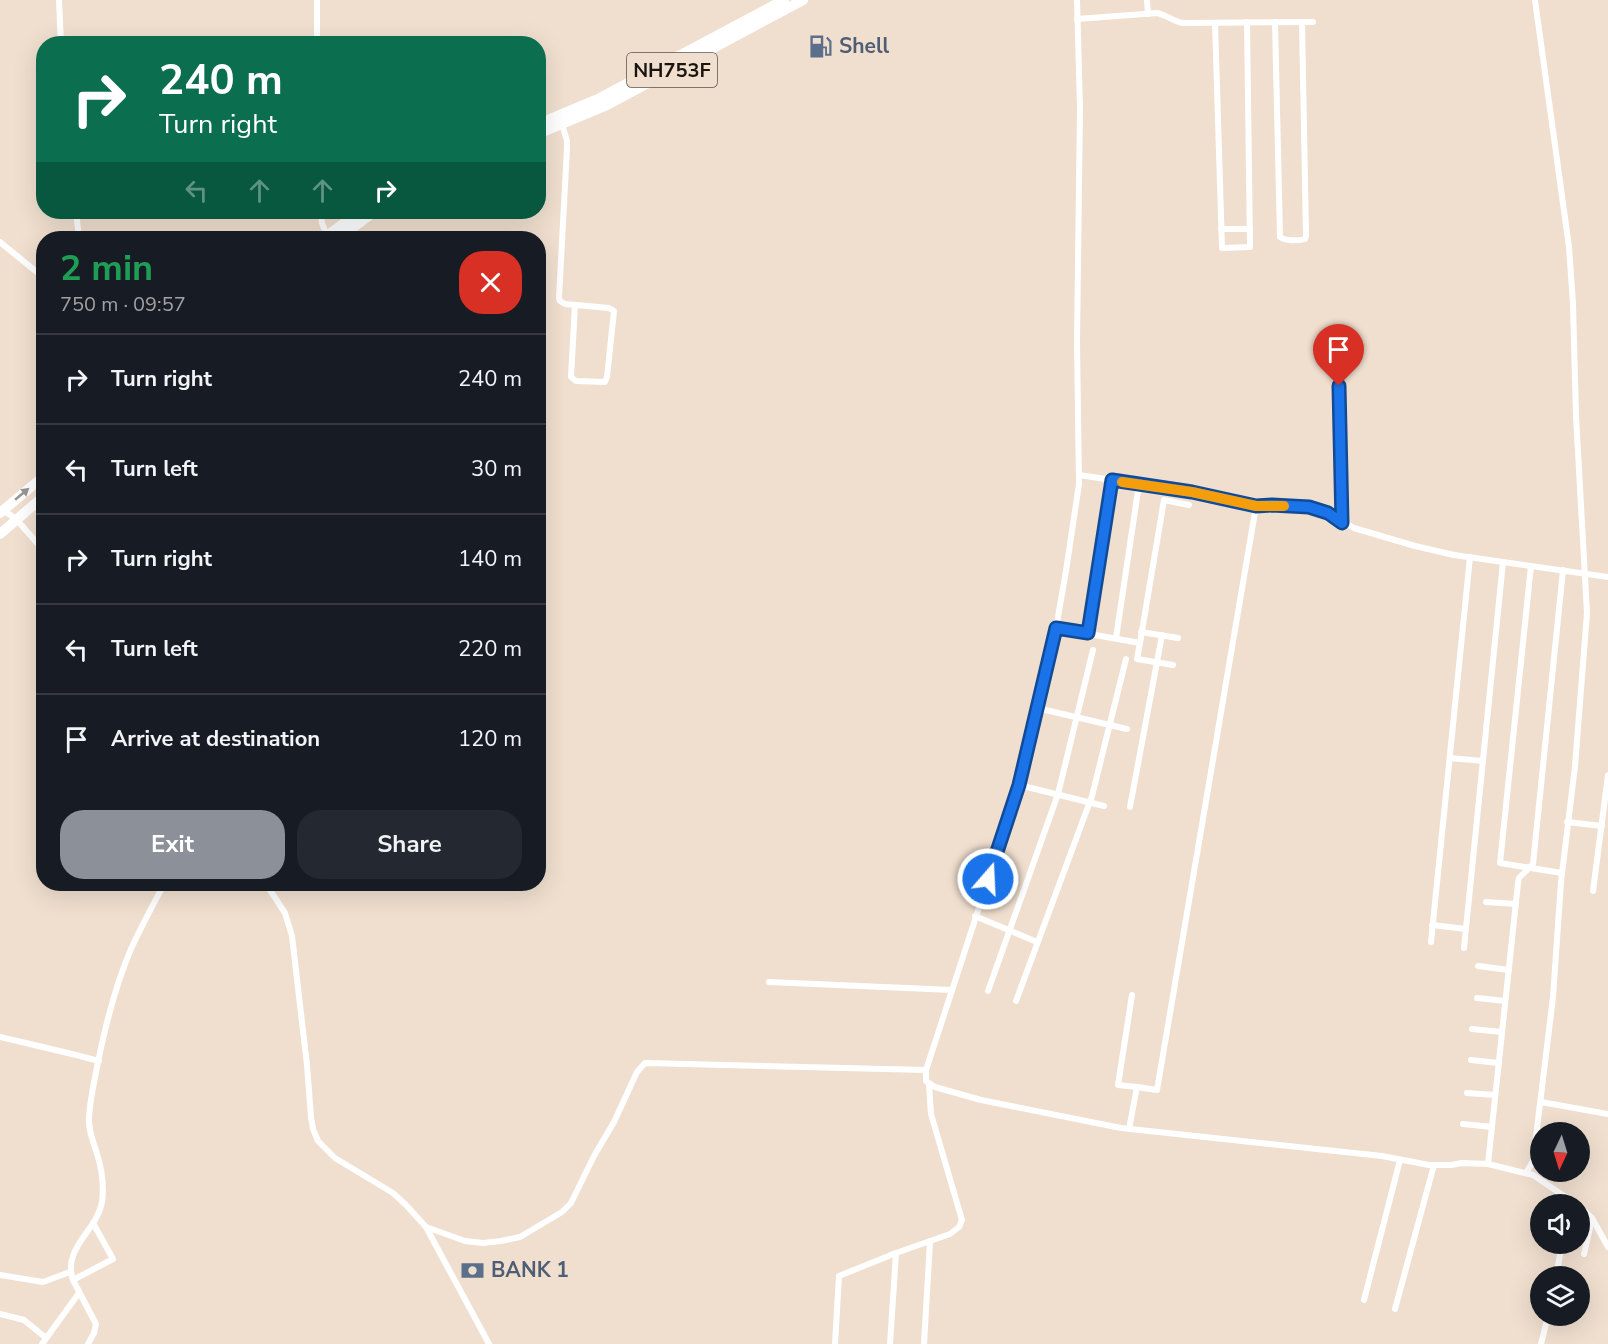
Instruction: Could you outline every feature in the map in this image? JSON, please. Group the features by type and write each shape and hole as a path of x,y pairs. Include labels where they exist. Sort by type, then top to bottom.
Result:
{"highway":[{"name":"NH753F","path":"546,121 600,98 784,0"},
{"name":"NH753F","path":"546,131 604,106 803,0"},
{"path":"334,231 350,219"},
{"path":"348,231 365,219"},
{"path":"1,510 36,482"},
{"path":"0,534 36,503"}],"street":[{"path":"58,0 60,36"},
{"path":"317,0 317,36"},
{"path":"835,1344 839,1276 950,1234 959,1227 962,1220 930,1114 926,1070 1019,785 1056,628 1066,571 1079,475 1077,331 1080,151 1077,0"},
{"path":"1147,0 1148,14"},
{"path":"1526,1173 1533,1161 1553,997 1562,873 1575,766 1587,613 1569,247 1535,0"},
{"path":"1077,19 1162,14 1178,22 1313,22"},
{"path":"1215,22 1222,248 1250,247 1247,22"},
{"path":"1275,22 1280,237 1302,240 1306,236 1302,22"},
{"path":"562,124 567,141 559,298 562,303 609,308 614,311 605,382 576,381 571,377 575,305"},
{"path":"1221,229 1250,229"},
{"path":"0,242 36,271"},
{"path":"1338,340 1342,523"},
{"path":"1079,475 1192,492 1256,506 1309,507 1328,513 1354,528 1415,546 1470,557 1608,577"},
{"path":"1088,633 1112,480"},
{"path":"1116,638 1139,484"},
{"path":"1173,665 1137,659 1164,500 1189,505"},
{"path":"1132,995 1118,1085 1156,1090 1256,506"},
{"path":"1,510 17,520 36,542"},
{"path":"1431,942 1470,557"},
{"path":"1464,948 1503,562"},
{"path":"1531,566 1500,863 1562,873"},
{"path":"1488,1164 1519,878 1533,864 1563,570"},
{"path":"1056,628 1140,643"},
{"path":"1141,632 1179,638"},
{"path":"1130,807 1162,635"},
{"path":"988,991 1058,795 1093,650"},
{"path":"1016,1001 1089,803 1126,660"},
{"path":"1037,708 1127,729"},
{"path":"1450,758 1483,761"},
{"path":"1593,891 1608,775"},
{"path":"1019,785 1104,806"},
{"path":"1567,822 1602,826"},
{"path":"88,1344 94,1334 96,1324 70,1272 73,1252 93,1223 100,1208 103,1189 98,1156 89,1127 89,1116 105,1032 120,979 131,949 160,891"},
{"path":"271,891 285,913 292,936 313,1130 318,1141 347,1166 393,1193 426,1227 489,1344"},
{"path":"1486,903 1516,904"},
{"path":"975,916 1037,942"},
{"path":"1432,925 1466,928"},
{"path":"1478,966 1509,970"},
{"path":"769,982 952,990"},
{"path":"1477,998 1505,1001"},
{"path":"1473,1029 1502,1032"},
{"path":"0,1037 99,1061"},
{"path":"1471,1060 1499,1063"},
{"path":"426,1227 465,1241 483,1243 520,1237 562,1212 572,1203 637,1072 645,1063 926,1070"},
{"path":"929,1084 981,1100 1129,1129 1382,1156 1434,1165 1488,1164 1533,1175 1558,1194"},
{"path":"1129,1129 1137,1087"},
{"path":"1467,1093 1495,1095"},
{"path":"1541,1102 1608,1114"},
{"path":"1463,1124 1492,1127"},
{"path":"1364,1300 1400,1160"},
{"path":"1395,1309 1434,1165"},
{"path":"1592,1218 1608,1247"},
{"path":"1590,1227 1592,1218"},
{"path":"73,1280 113,1259 93,1223"},
{"path":"924,1344 930,1241"},
{"path":"890,1344 896,1253"},
{"path":"0,1275 44,1282 70,1272"},
{"path":"0,1314 24,1320 44,1341 79,1293"},
{"path":"1541,1344 1546,1326"}],"slow traffic":[{"path":"1122,482 1192,492 1256,506 1284,506"}],"place":[{"name":"Shell","path":"821,46"},
{"name":"BANK 1","path":"473,1270"}],"route":[{"path":"988,879 1019,785 1056,628 1088,633 1112,480 1192,492 1256,506 1309,507 1328,513 1342,523 1339,386"}]}
